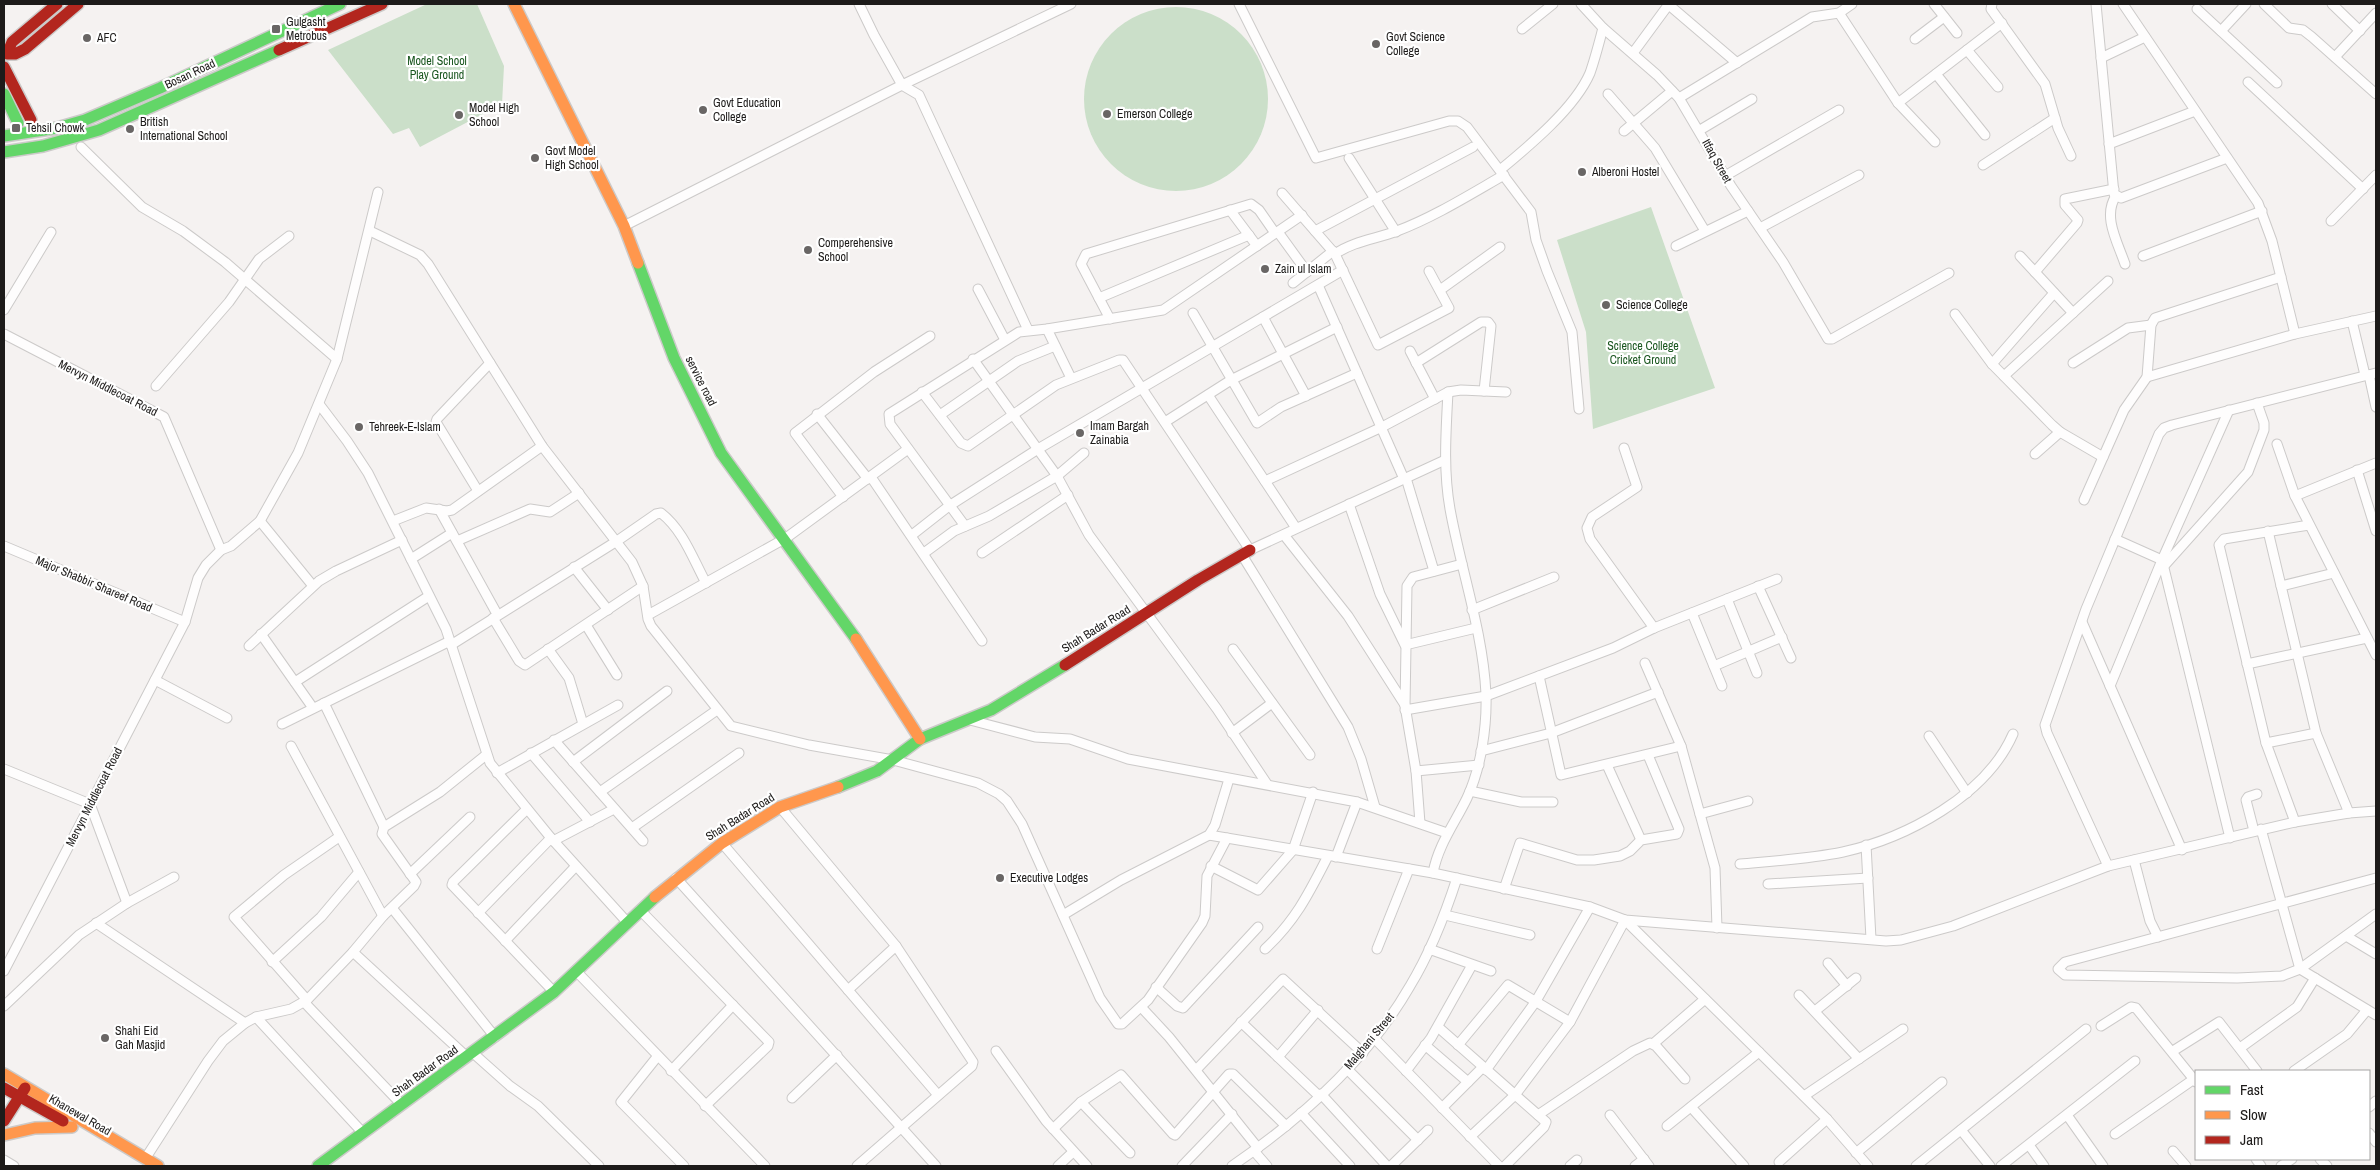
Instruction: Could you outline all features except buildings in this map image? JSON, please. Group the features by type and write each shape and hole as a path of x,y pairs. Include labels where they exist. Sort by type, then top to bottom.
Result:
{"street":[{"path":"5,55 12,42 57,4"},
{"path":"5,55 15,54 25,49 78,4"},
{"name":"Bosan Road","path":"4,136 57,128 85,120 160,88 340,4"},
{"name":"Bosan Road","path":"4,152 43,146 99,130 382,4"},
{"name":"service road","path":"514,4 624,226 674,358 721,453 786,538 869,658 920,739"},
{"path":"859,4 902,84 919,95 1028,330"},
{"path":"624,226 902,84 1071,4"},
{"path":"1239,4 1316,158 1449,121 1458,121 1467,126 1531,212 1536,240 1547,271 1570,323 1579,409"},
{"path":"1522,29 1553,4"},
{"name":"Itfaq Street","path":"1581,4 1603,28 1633,53 1680,98 1725,176 1783,262 1828,339 1832,339 1950,273"},
{"path":"1633,53 1669,4 1738,63"},
{"path":"1680,98 1812,17 1839,13 1852,4"},
{"path":"1934,4 1957,33"},
{"path":"1992,4 1991,9 2045,84 2055,118 2072,156"},
{"path":"2096,4 2115,192 2110,214 2112,229 2125,264"},
{"path":"2123,4 2262,211 2295,334"},
{"path":"2221,31 2246,4"},
{"path":"2264,4 2290,28 2304,30 2376,94"},
{"path":"2338,6 2360,31"},
{"path":"2197,9 2277,83"},
{"path":"1839,13 1898,103 1935,142"},
{"path":"2335,57 2376,13"},
{"path":"1915,40 1944,17"},
{"path":"1898,103 2002,23"},
{"path":"1293,282 1348,245 1396,232 1424,219 1502,173 1580,91 1590,73 1603,28"},
{"path":"2101,58 2145,37"},
{"path":"1967,50 1998,87"},
{"path":"4,67 31,120"},
{"path":"1936,74 1985,135"},
{"path":"2248,82 2363,189"},
{"path":"1624,131 1672,90"},
{"path":"4,94 18,124"},
{"path":"1608,94 1655,148 1705,231"},
{"path":"1700,130 1752,100"},
{"path":"1725,176 1839,110"},
{"path":"2109,144 2195,111"},
{"path":"1983,165 2055,118"},
{"path":"81,147 142,207 183,231 246,280 338,359"},
{"path":"1315,231 1473,147"},
{"path":"1349,158 1396,232"},
{"path":"2115,192 2121,198 2227,158"},
{"path":"1760,228 1859,175"},
{"path":"2332,221 2376,175"},
{"path":"313,586 260,521 298,453 338,359 378,192"},
{"path":"2035,272 2078,221 2065,205 2065,199 2115,192"},
{"path":"1282,193 1334,253 1378,345 1449,308 1429,271"},
{"path":"1110,319 1081,264 1086,254 1251,204 1259,210 1307,272"},
{"path":"1230,210 1257,246"},
{"path":"1676,246 1748,211"},
{"path":"2143,256 2262,211"},
{"path":"965,526 908,450 888,417 922,392 1018,332 1163,310 1302,215"},
{"path":"370,231 425,259 542,446 617,541 638,573 643,586 651,626 731,726 809,745 893,760 978,783 1003,798 1015,811 1022,824 1100,998 1116,1022 1122,1024 1142,1008 1205,916 1206,885 1211,866 1227,838"},
{"path":"4,310 51,232"},
{"path":"1099,298 1248,235"},
{"path":"156,386 246,280 259,259 289,236"},
{"path":"1440,290 1500,247"},
{"path":"2020,256 2073,313"},
{"path":"912,535 949,506 1038,449 1142,386 1343,270"},
{"path":"2084,500 2124,410 2147,377 2151,325 2161,314 2280,277"},
{"path":"2004,376 2108,281"},
{"path":"1318,285 1405,479 1434,571"},
{"path":"978,289 1005,340"},
{"path":"1992,364 2054,293"},
{"path":"1193,313 1257,422 1306,396 1357,373"},
{"path":"1955,314 1992,364 2060,432 2103,457"},
{"path":"2147,377 2295,334 2376,316"},
{"path":"1263,317 1306,396"},
{"path":"2352,321 2370,375 2376,407"},
{"path":"1416,363 1481,322 1488,322 1491,326 1484,391"},
{"path":"2073,363 2128,328 2151,325"},
{"path":"1165,422 1231,380 1337,327"},
{"path":"1047,329 1071,378"},
{"name":"Mervyn Middlecoat Road","path":"4,334 164,417 221,550"},
{"path":"843,497 795,432 874,372 930,336"},
{"path":"940,415 1026,356 1055,346"},
{"path":"1410,351 1435,399"},
{"path":"973,360 1058,476 1089,535 1232,732 1267,784"},
{"path":"922,392 965,446 1048,390 1071,378 1123,360 1142,386 1246,552 1348,727 1358,751 1375,807"},
{"path":"478,491 436,422 490,363"},
{"path":"2108,866 2047,734 2045,725 2082,622 2159,434 2164,428 2370,375"},
{"path":"1265,481 1382,427 1448,392 1461,390 1506,392"},
{"path":"1433,873 1437,854 1470,791 1479,765 1486,696 1476,628 1450,507 1445,460 1448,392"},
{"path":"1208,395 1296,528"},
{"path":"2163,564 2248,472 2264,430 2264,422 2257,403"},
{"path":"319,404 347,440 368,474 412,559 451,643 486,756 497,773 552,839 627,922"},
{"path":"2110,686 2229,410"},
{"path":"817,414 912,535 982,641"},
{"path":"2035,454 2060,432"},
{"path":"2277,444 2295,496 2376,655"},
{"path":"393,521 426,508 452,510 542,446"},
{"path":"1624,448 1637,487 1592,517 1587,528 1590,539 1654,628"},
{"path":"648,615 786,538 908,450"},
{"path":"924,553 965,526 989,516 1058,476 1084,453"},
{"path":"1246,552 1445,460"},
{"path":"2295,496 2376,463"},
{"path":"2357,470 2376,530"},
{"path":"412,559 455,537 529,509 535,508 550,512 579,493"},
{"path":"982,554 1068,495"},
{"path":"1349,504 1380,594 1405,645"},
{"path":"439,509 522,664 525,665 643,586"},
{"path":"282,724 451,643 617,541 650,516 661,513 679,532 706,583"},
{"name":"Mervyn Middlecoat Road","path":"4,971 185,622 198,578 206,565 221,550 231,546 260,521"},
{"path":"2294,822 2266,743 2219,545 2224,539 2309,525"},
{"path":"2268,531 2316,733 2349,813"},
{"path":"1284,535 1348,616 1405,708"},
{"path":"2115,539 2163,564 2230,838"},
{"path":"248,646 313,586 336,571 402,540"},
{"name":"Major Shabbir Shareef Road","path":"4,546 185,622"},
{"name":"Shah Badar Road","path":"318,1166 554,992 676,878 722,843 780,807 859,780 877,771 920,739 970,720 1089,650 1145,613 1246,552"},
{"path":"1420,823 1416,771 1405,708 1407,586 1413,577 1462,564"},
{"path":"574,567 608,610"},
{"path":"2281,586 2334,573"},
{"path":"1472,610 1554,576"},
{"path":"1405,708 1486,696 1613,648 1654,628 1777,579"},
{"path":"1758,586 1791,658"},
{"path":"295,682 429,596"},
{"path":"1727,599 1758,673"},
{"path":"1692,613 1722,686"},
{"path":"2082,622 2182,850"},
{"path":"586,624 617,674"},
{"path":"1405,645 1476,628"},
{"path":"261,634 313,708"},
{"path":"1714,666 1782,638"},
{"path":"2247,664 2367,638"},
{"path":"1233,649 1310,755"},
{"path":"548,650 570,678 583,724"},
{"path":"1645,663 1681,746 1715,868 1717,928"},
{"path":"1539,676 1561,776 1681,746"},
{"path":"155,680 228,718"},
{"path":"574,762 667,691"},
{"path":"1481,750 1551,732 1658,692"},
{"path":"4,1121 23,1093 144,1163 208,1061 223,1042 245,1023 256,1017 291,1009 306,1001 353,952 383,916 414,886 416,882 382,834 384,827 324,703"},
{"path":"1232,732 1272,703"},
{"path":"497,773 618,705"},
{"path":"600,792 717,710"},
{"path":"970,720 1035,737 1070,739 1128,759 1229,779 1313,792 1357,802 1448,833"},
{"path":"2266,743 2316,733"},
{"path":"1740,864 1826,855 1866,845 1910,828 1967,793 1995,764 2007,748 2012,734"},
{"path":"1929,736 1967,793"},
{"path":"554,740 643,841"},
{"path":"291,746 339,838 383,916"},
{"path":"531,753 590,822"},
{"path":"632,828 739,753"},
{"path":"1504,889 1520,843 1558,855 1586,860 1620,856 1630,851 1641,840 1677,834 1679,829 1648,754"},
{"path":"384,827 440,792 486,756"},
{"path":"1416,771 1479,765"},
{"path":"1607,765 1641,840"},
{"path":"4,769 90,804 127,903"},
{"path":"1063,915 1121,880 1209,835 1215,825 1229,779"},
{"path":"1470,791 1521,802 1553,802"},
{"path":"1211,866 1256,891 1293,850 1313,792"},
{"path":"2256,794 2248,797 2246,800 2282,902 2300,969 2376,1015"},
{"path":"1700,814 1748,801"},
{"path":"1265,949 1285,931 1298,913 1332,856 1357,802"},
{"path":"780,807 896,946 973,1062 972,1066 857,1166"},
{"path":"527,809 452,883 478,913 554,992"},
{"path":"478,913 552,839 614,809"},
{"path":"1209,835 1458,878 1590,906 1625,920 1901,940 1953,926 2108,866 2294,822 2349,813 2376,811"},
{"path":"410,874 470,817"},
{"path":"339,838 284,875 234,918 306,1001 402,1105"},
{"path":"722,843 938,1096"},
{"path":"1866,845 1871,939"},
{"path":"2134,860 2150,921 2158,937"},
{"path":"505,941 576,866"},
{"path":"1378,948 1409,869"},
{"path":"272,962 322,917 358,872"},
{"path":"4,1006 79,935 127,903 174,877"},
{"path":"676,878 837,1054 936,1166"},
{"name":"Malghani Street","path":"1232,1166 1256,1150 1301,1113 1363,1053 1375,1038 1412,985 1445,915 1458,878"},
{"path":"1768,884 1868,878"},
{"path":"2376,878 2065,962 2058,969 2065,975 2237,978 2282,976 2300,969 2376,914"},
{"path":"1442,1108 1485,1068 1536,1001 1590,906"},
{"path":"392,908 495,1037"},
{"path":"640,910 768,1040 768,1046 705,1106"},
{"path":"1445,915 1530,936"},
{"path":"1625,920 1827,1119 1868,1166"},
{"path":"1470,1137 1515,1095 1570,1022 1625,920"},
{"path":"96,923 245,1023"},
{"path":"1156,987 1177,1006 1183,1008 1258,926"},
{"path":"2346,936 2376,954"},
{"path":"848,990 896,946"},
{"path":"1429,949 1491,971"},
{"path":"353,952 470,1055 538,1106 599,1166"},
{"path":"1828,963 1847,986"},
{"path":"1406,1071 1438,1027 1472,965"},
{"path":"576,971 765,1166"},
{"path":"1196,1070 1282,978 1363,1053"},
{"path":"1814,1011 1856,978"},
{"path":"2240,1048 2297,1007 2315,978"},
{"path":"1458,1045 1506,986 1511,986 1570,1022"},
{"path":"1799,995 1859,1059"},
{"path":"1538,1115 1633,1052 1650,1043 1653,1044 1705,999"},
{"path":"671,1071 733,1005"},
{"path":"2102,1026 2134,1007 2195,1080 2115,1134"},
{"path":"1142,1008 1232,1114 1268,1166"},
{"path":"1278,1057 1318,1010"},
{"path":"2295,1070 2347,1034 2368,1010"},
{"path":"256,1017 363,1133"},
{"path":"1241,1022 1320,1095 1387,1166"},
{"path":"2173,1052 2218,1022 2256,1070"},
{"path":"1438,1027 1546,1122 1544,1127 1505,1166"},
{"path":"1804,1096 1903,1029"},
{"path":"1916,1166 2086,1029"},
{"path":"1375,1038 1499,1166"},
{"path":"1653,1044 1685,1079"},
{"path":"1425,1046 1468,1082"},
{"path":"996,1051 1021,1088 1073,1152 1087,1166"},
{"path":"1667,1126 1759,1052"},
{"path":"792,1098 837,1054"},
{"path":"658,1057 622,1102 684,1166"},
{"path":"2001,1166 2135,1061"},
{"path":"1347,1069 1418,1140"},
{"name":"Khanewal Road","path":"4,1074 8,1091 23,1093 73,1127 144,1163 158,1166"},
{"path":"1054,1129 1081,1102 1121,1075 1170,1133 1175,1135 1229,1074 1233,1074 1286,1126"},
{"path":"1856,1153 1942,1082"},
{"path":"1081,1102 1130,1154"},
{"path":"1691,1107 1744,1166"},
{"path":"1301,1113 1350,1166"},
{"path":"1182,1166 1232,1114"},
{"path":"1610,1115 1646,1163 1635,1166"},
{"path":"2067,1115 2103,1166"},
{"path":"1779,1162 1827,1119"},
{"path":"4,1135 35,1128 73,1127"},
{"path":"1391,1166 1428,1130"},
{"path":"1961,1130 1990,1166"},
{"path":"2029,1145 2044,1166"},
{"path":"2172,1151 2186,1166"},
{"path":"1058,1166 1073,1152"},
{"path":"4,1160 14,1166"}],"green space":[{"name":"Model School Play Ground","path":"427,4 477,4 504,66 502,104 420,147 409,128 393,134 328,50"},
{"path":"1167,7 1185,7 1203,11 1227,22 1247,40 1253,48 1264,72 1268,108 1261,134 1253,150 1235,170 1227,176 1203,187 1185,191 1167,191 1149,187 1125,176 1105,158 1099,150 1088,126 1084,108 1084,90 1088,72 1099,48 1117,28 1125,22 1149,11"},
{"name":"Science College Cricket Ground","path":"1651,207 1715,388 1593,429 1586,332 1557,240"}],"traffic: fast":[{"path":"4,136 57,128 85,120 160,88 340,4"},
{"path":"4,152 43,146 99,130 279,50"},
{"path":"4,94 18,123"},
{"path":"638,263 674,358 721,453 856,639"},
{"path":"838,787 877,771 920,739 991,710 1065,665"},
{"path":"318,1166 554,992 655,897"}],"traffic: slow":[{"path":"514,4 624,226 638,263"},
{"path":"856,639 920,739"},
{"path":"655,897 722,843 780,807 838,787"},
{"path":"4,1074 158,1166"},
{"path":"4,1135 35,1128 72,1127"}],"traffic: jam":[{"path":"57,4 12,42 7,54 15,54 25,49 78,4"},
{"path":"279,50 382,4"},
{"path":"4,67 31,120"},
{"path":"1065,665 1198,580 1250,550"},
{"path":"4,1088 63,1121"},
{"path":"4,1121 25,1088"}],"place":[{"name":"Gulgasht Metrobus","path":"276,29"},
{"name":"AFC","path":"87,38"},
{"name":"Govt Science College","path":"1376,44"},
{"name":"Govt Education College","path":"703,110"},
{"name":"Emerson College","path":"1107,114"},
{"name":"Model High School","path":"459,115"},
{"name":"Tehsil Chowk","path":"16,128"},
{"name":"British International School","path":"130,129"},
{"name":"Govt Model High School","path":"535,158"},
{"name":"Alberoni Hostel","path":"1582,172"},
{"name":"Comperehensive School","path":"808,250"},
{"name":"Zain ul Islam","path":"1265,269"},
{"name":"Science College","path":"1606,305"},
{"name":"Tehreek-E-Islam","path":"359,427"},
{"name":"Imam Bargah Zainabia","path":"1080,433"},
{"name":"Executive Lodges","path":"1000,878"},
{"name":"Shahi Eid Gah Masjid","path":"105,1038"}]}
